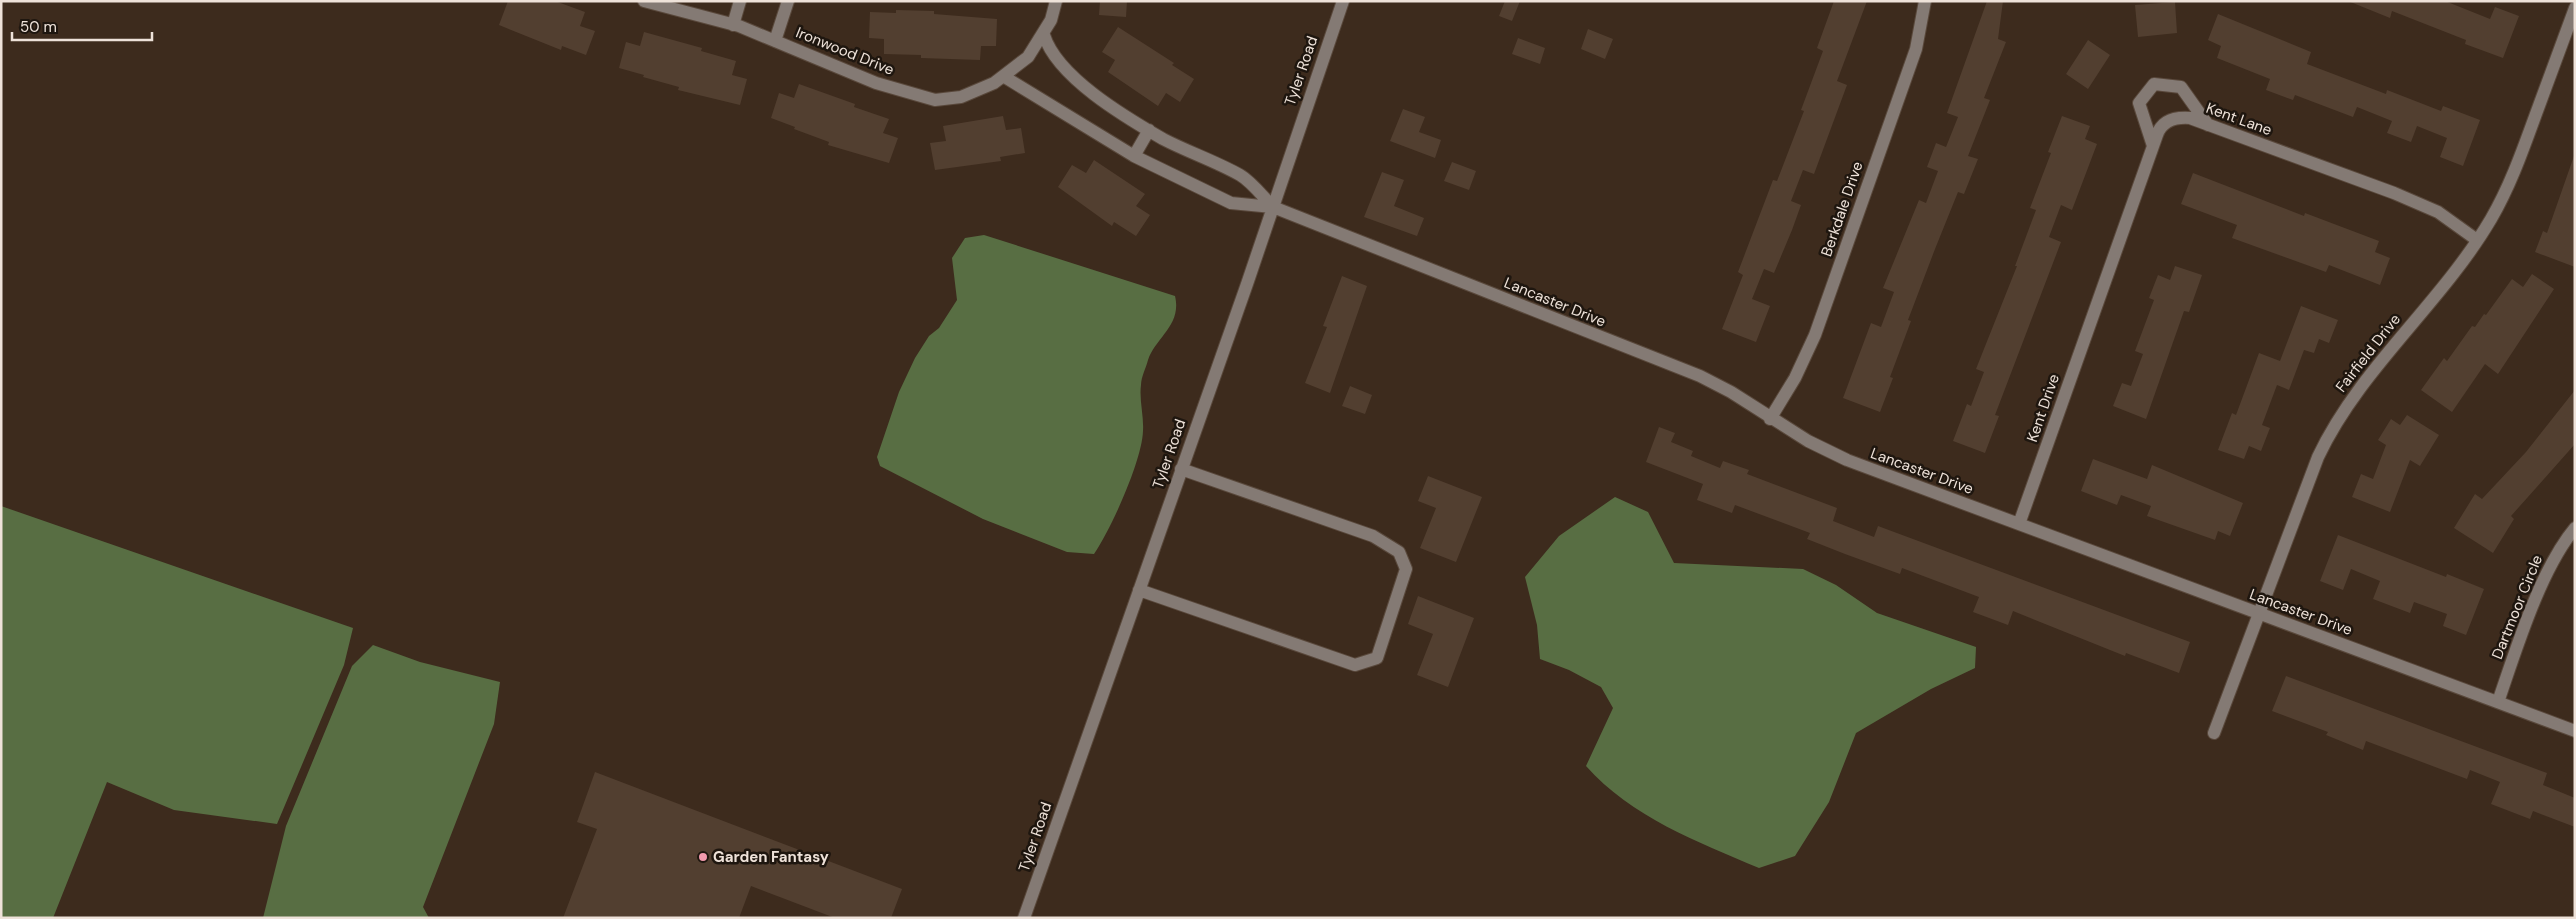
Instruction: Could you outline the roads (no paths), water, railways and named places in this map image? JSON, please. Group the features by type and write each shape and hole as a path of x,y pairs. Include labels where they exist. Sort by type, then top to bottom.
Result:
{"street":[{"name":"Ironwood Drive","path":"644,1 733,25 876,83 935,100 961,97 994,83 1028,58 1044,35 1051,20 1056,1"},
{"path":"733,25 740,1"},
{"path":"775,41 788,1"},
{"name":"Tyler Road","path":"1024,918 1273,207 1343,1"},
{"name":"Berkdale Drive","path":"1770,419 1795,378 1815,334 1916,49 1925,1"},
{"name":"Fairfield Drive","path":"2214,733 2318,457 2333,425 2477,240 2491,219 2513,176 2575,8"},
{"path":"1044,35 1048,48 1065,68 1103,101 1149,130 1241,176 1273,207"},
{"path":"1003,76 1134,156 1231,203 1273,207"},
{"path":"2153,146 2138,104 2154,84 2182,87 2208,125"},
{"name":"Kent Lane","path":"2097,303 2159,128 2167,121 2178,117 2190,118 2394,193 2438,212 2477,240"},
{"path":"1134,156 1149,130"},
{"name":"Lancaster Drive","path":"1273,207 1700,376 1731,392 1770,419 1808,441 1847,460 2575,731"},
{"name":"Kent Drive","path":"2019,524 2097,303"},
{"path":"1139,590 1355,665 1377,658 1406,569 1399,552 1373,536 1181,469"},
{"name":"Dartmoor Circle","path":"2498,702 2543,581 2558,550 2575,528"}],"place":[{"name":"Garden Fantasy","path":"703,857"}]}
